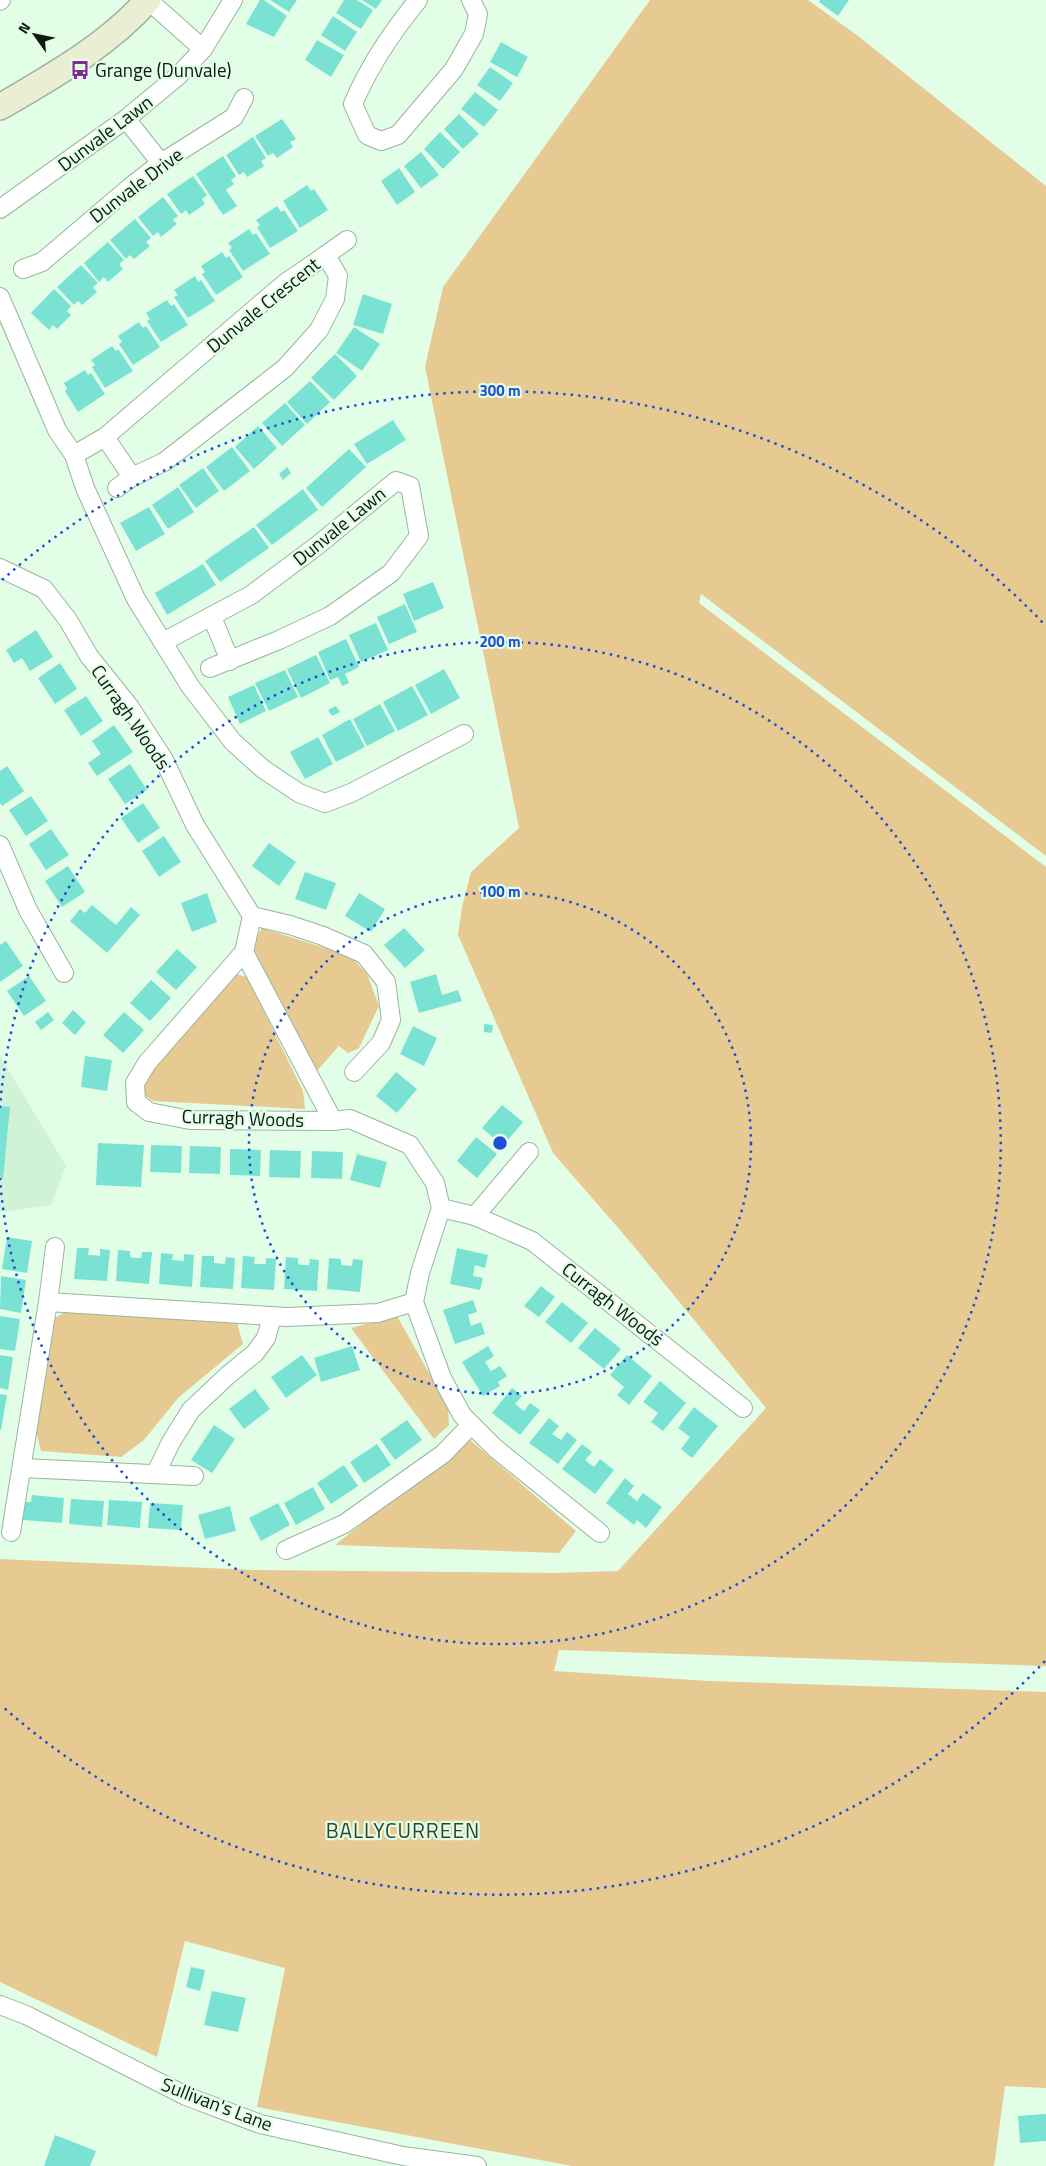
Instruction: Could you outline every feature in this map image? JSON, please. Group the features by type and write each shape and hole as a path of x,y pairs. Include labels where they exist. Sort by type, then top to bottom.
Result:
{"main road":[{"path":"0,107 83,56 119,29 148,0"}],"street":[{"path":"148,0 204,48"},
{"name":"Dunvale Lawn","path":"0,209 126,119 179,75 204,48 233,0"},
{"path":"418,0 394,30 363,82 353,104 367,135 381,141 398,135 454,69 474,34 478,14 472,0"},
{"name":"Dunvale Drive","path":"23,268 42,262 91,218 161,164 234,117 244,98"},
{"path":"126,119 161,164"},
{"path":"326,255 347,240"},
{"name":"Dunvale Crescent","path":"74,455 105,437 284,284 326,255 338,276 335,299 319,330 285,368 164,462 132,477 117,488"},
{"path":"0,297 57,430 74,455 85,488 136,600 211,715 233,742 263,769 299,793 325,803 351,793 464,734"},
{"path":"105,437 132,477"},
{"name":"Dunvale Lawn","path":"163,642 251,595 318,545 396,481 410,486 419,536 391,573 330,616 230,661 210,668"},
{"name":"Curragh Woods","path":"0,568 44,589 68,620 89,656 129,706 164,760 195,824 252,916 244,952 147,1063 135,1083 136,1102 149,1112 190,1120 333,1121 350,1119 410,1145 435,1183 441,1208 475,1216 532,1241 744,1408"},
{"path":"212,617 230,661"},
{"path":"0,845 28,910 64,973"},
{"path":"252,916 315,933 364,954 386,982 391,1020 381,1043 354,1072"},
{"name":"Curragh Woods","path":"244,952 333,1121"},
{"path":"475,1216 530,1152"},
{"path":"441,1208 420,1273 414,1302 442,1378 462,1415 495,1448 600,1533"},
{"path":"11,1532 55,1247"},
{"path":"48,1302 272,1317 378,1313 414,1302"},
{"path":"156,1473 171,1442 191,1410 255,1353 266,1338 272,1317"},
{"path":"286,1550 349,1520 443,1454 471,1424"},
{"path":"22,1468 194,1476"},
{"name":"Sullivan's Lane","path":"0,2005 26,2015 186,2096 260,2124 402,2156 477,2166"}],"shaded area":[{"path":"650,0 808,0 858,36 1046,186 1046,856 701,594 699,603 1046,867 1046,1666 559,1650 554,1671 709,1681 1046,1692 1046,2088 1005,2086 994,2166 572,2166 257,2107 285,1968 185,1941 157,2057 0,1982 0,1559 254,1570 553,1573 618,1571 766,1408 632,1244 553,1153 458,935 462,907 471,872 519,828 425,367 443,287"},
{"path":"262,928 350,956 367,974 379,1006 359,1048 348,1053 339,1046 316,1072 251,946"},
{"path":"236,974 247,977 303,1091 305,1109 153,1101 143,1094 143,1079"},
{"path":"0,1056 66,1166 51,1205 0,1212"},
{"path":"71,1308 237,1323 243,1344 178,1398 144,1440 121,1457 41,1451 34,1424 55,1318"},
{"path":"397,1316 448,1407 449,1425 434,1439 351,1328"},
{"path":"469,1439 576,1531 559,1553 335,1545"}],"building":[{"path":"260,0 264,0 287,16 274,37 246,24"},
{"path":"270,0 297,0 289,12"},
{"path":"344,0 357,0 373,10 361,29 336,13"},
{"path":"362,0 382,0 376,9"},
{"path":"820,0 849,0 838,16 819,2"},
{"path":"333,16 357,32 345,51 321,35"},
{"path":"317,40 344,55 331,77 305,60"},
{"path":"501,42 528,57 517,77 490,62"},
{"path":"490,67 513,83 500,101 477,85"},
{"path":"475,92 498,110 484,127 461,109"},
{"path":"459,114 479,134 463,149 444,129"},
{"path":"282,119 296,139 290,142 293,147 277,158 273,153 268,156 255,136"},
{"path":"440,132 460,152 443,169 424,149"},
{"path":"253,137 266,158 261,161 264,166 247,177 244,172 239,175 226,155"},
{"path":"421,152 439,175 421,188 404,166"},
{"path":"223,156 236,176 231,180 234,184 226,190 237,206 223,215 196,174"},
{"path":"399,168 415,192 397,205 381,181"},
{"path":"193,176 207,195 202,199 205,204 189,215 186,210 181,214 167,194"},
{"path":"307,185 311,191 314,189 328,210 300,228 283,201"},
{"path":"163,197 178,216 173,220 177,224 161,237 158,232 153,236 138,217"},
{"path":"277,206 281,212 284,210 298,231 270,248 257,227 260,225 256,220"},
{"path":"135,219 151,238 146,242 150,246 134,259 130,255 126,259 110,240"},
{"path":"249,229 253,235 256,233 270,254 243,271 229,250 232,248 228,243"},
{"path":"108,242 124,260 119,264 123,269 108,282 104,277 99,282 84,263"},
{"path":"222,252 226,258 229,256 243,277 216,295 202,274 205,272 201,266"},
{"path":"81,265 98,283 93,287 97,292 82,305 78,301 74,305 57,287"},
{"path":"195,276 198,282 201,280 215,301 188,318 174,297 178,295 174,290"},
{"path":"54,289 71,306 67,311 71,315 57,329 53,325 49,330 31,313"},
{"path":"363,294 392,304 383,334 353,325"},
{"path":"167,300 171,306 174,304 188,325 161,342 147,321 150,319 146,313"},
{"path":"139,322 143,328 146,326 160,347 133,365 119,344 122,342 118,336"},
{"path":"354,327 380,344 362,371 336,353"},
{"path":"112,346 116,351 118,349 133,371 105,388 92,367 95,365 91,360"},
{"path":"335,354 357,376 334,400 311,378"},
{"path":"85,370 88,375 91,373 105,394 78,412 65,391 67,389 64,383"},
{"path":"310,381 330,402 307,424 287,402"},
{"path":"285,403 305,425 282,446 262,423"},
{"path":"393,420 406,440 367,464 354,444"},
{"path":"258,426 277,448 254,469 235,447"},
{"path":"232,447 250,471 224,491 206,467"},
{"path":"349,449 366,467 322,507 306,488"},
{"path":"287,467 291,473 283,480 279,474"},
{"path":"203,468 219,491 196,508 179,485"},
{"path":"178,487 194,512 168,529 152,505"},
{"path":"303,489 318,510 272,545 256,525"},
{"path":"149,507 165,534 136,551 120,523"},
{"path":"254,527 269,548 220,582 205,561"},
{"path":"203,564 216,585 167,615 155,593"},
{"path":"433,582 444,608 414,621 403,594"},
{"path":"405,604 417,632 389,644 377,617"},
{"path":"376,623 388,650 361,662 349,635"},
{"path":"36,630 53,657 30,671 22,658 14,663 6,650"},
{"path":"346,639 359,667 345,674 349,683 342,686 338,677 330,680 318,652"},
{"path":"316,655 330,683 301,698 287,669"},
{"path":"60,663 77,689 55,704 38,678"},
{"path":"444,669 460,698 431,714 415,685"},
{"path":"285,670 298,697 269,711 255,683"},
{"path":"254,685 266,711 240,724 228,697"},
{"path":"412,686 428,715 398,731 383,702"},
{"path":"86,696 103,721 81,736 64,710"},
{"path":"380,704 395,731 367,746 353,719"},
{"path":"336,706 340,712 332,716 328,710"},
{"path":"350,719 365,747 336,762 322,735"},
{"path":"114,725 133,752 97,776 88,763 101,754 92,741"},
{"path":"318,737 333,764 305,779 290,752"},
{"path":"130,764 147,790 125,804 108,779"},
{"path":"7,766 24,791 2,806 0,803 0,771"},
{"path":"31,796 48,821 26,836 9,810"},
{"path":"143,803 160,828 138,843 121,818"},
{"path":"51,829 69,855 46,870 29,844"},
{"path":"164,836 181,862 159,877 142,851"},
{"path":"269,843 296,862 279,886 252,866"},
{"path":"68,866 85,892 62,907 45,881"},
{"path":"305,872 336,883 326,910 295,899"},
{"path":"207,893 217,922 192,932 181,903"},
{"path":"359,893 385,909 371,932 345,916"},
{"path":"92,905 116,925 131,907 140,915 107,953 70,921 80,909 85,913"},
{"path":"404,928 425,950 405,968 384,945"},
{"path":"6,941 23,966 0,982 0,945"},
{"path":"177,949 197,967 176,990 156,972"},
{"path":"436,974 442,995 458,990 462,1001 419,1013 410,982"},
{"path":"29,976 46,1001 24,1016 7,991"},
{"path":"151,980 171,998 150,1021 130,1003"},
{"path":"73,1010 86,1022 75,1035 62,1023"},
{"path":"48,1012 54,1020 41,1030 35,1022"},
{"path":"124,1012 144,1030 123,1053 103,1035"},
{"path":"484,1024 493,1025 492,1033 484,1032"},
{"path":"413,1026 437,1038 424,1066 400,1054"},
{"path":"85,1056 112,1060 107,1091 81,1087"},
{"path":"396,1072 417,1089 397,1113 376,1096"},
{"path":"502,1105 523,1122 503,1146 482,1128"},
{"path":"0,1106 10,1107 3,1179 0,1179"},
{"path":"476,1137 497,1154 477,1178 457,1161"},
{"path":"98,1143 144,1145 141,1187 96,1185"},
{"path":"151,1145 182,1146 181,1173 150,1172"},
{"path":"190,1146 221,1147 220,1174 189,1173"},
{"path":"230,1149 261,1150 260,1176 230,1175"},
{"path":"270,1150 301,1151 300,1178 269,1177"},
{"path":"312,1151 343,1152 342,1179 311,1178"},
{"path":"357,1154 387,1162 380,1188 350,1180"},
{"path":"7,1237 32,1241 27,1273 2,1269"},
{"path":"77,1248 89,1248 88,1255 100,1256 100,1249 110,1250 107,1281 74,1279"},
{"path":"457,1248 488,1255 485,1268 475,1265 473,1276 483,1278 480,1290 450,1284"},
{"path":"118,1250 130,1251 130,1257 134,1258 141,1258 142,1252 152,1252 149,1284 116,1281"},
{"path":"161,1253 173,1254 172,1260 184,1261 184,1254 194,1255 192,1287 159,1284"},
{"path":"202,1256 214,1256 214,1263 225,1264 226,1257 235,1258 233,1289 200,1287"},
{"path":"243,1256 255,1257 254,1264 266,1264 266,1258 276,1259 274,1290 241,1288"},
{"path":"286,1257 298,1258 298,1264 302,1265 309,1265 310,1259 319,1260 317,1291 284,1289"},
{"path":"329,1258 341,1259 341,1265 352,1266 353,1259 363,1260 360,1292 327,1289"},
{"path":"1,1276 26,1280 21,1313 0,1309"},
{"path":"541,1286 555,1297 539,1317 524,1306"},
{"path":"473,1300 477,1312 468,1315 471,1326 481,1322 485,1334 455,1344 443,1310"},
{"path":"562,1302 588,1323 571,1343 545,1322"},
{"path":"0,1316 20,1319 15,1351 0,1349"},
{"path":"595,1328 621,1349 604,1369 578,1348"},
{"path":"352,1346 360,1370 321,1382 314,1358"},
{"path":"488,1346 494,1356 485,1362 491,1371 500,1366 507,1376 498,1382 500,1386 483,1396 462,1362"},
{"path":"0,1355 13,1357 8,1390 0,1388"},
{"path":"302,1355 317,1375 286,1398 271,1377"},
{"path":"627,1355 652,1376 629,1405 617,1395 624,1387 610,1375"},
{"path":"660,1381 686,1403 663,1431 651,1422 658,1413 643,1402"},
{"path":"512,1388 522,1396 515,1404 524,1411 530,1403 540,1410 520,1435 492,1413"},
{"path":"255,1389 270,1409 244,1429 229,1409"},
{"path":"0,1394 7,1395 1,1430 0,1430"},
{"path":"694,1407 718,1426 692,1458 681,1449 690,1437 678,1428"},
{"path":"549,1418 559,1426 552,1434 561,1440 567,1432 577,1440 558,1464 529,1443"},
{"path":"407,1420 422,1440 395,1460 380,1439"},
{"path":"214,1425 235,1439 212,1473 191,1460"},
{"path":"377,1444 391,1465 364,1483 350,1462"},
{"path":"582,1444 592,1452 585,1460 594,1467 600,1459 614,1470 595,1494 562,1469"},
{"path":"344,1465 358,1486 331,1504 317,1483"},
{"path":"625,1478 634,1486 628,1494 637,1501 643,1493 662,1507 646,1528 637,1520 634,1525 606,1503"},
{"path":"313,1487 325,1509 296,1525 284,1503"},
{"path":"32,1495 64,1498 62,1523 23,1520 24,1502 31,1502"},
{"path":"71,1499 104,1501 102,1527 69,1524"},
{"path":"109,1500 142,1502 140,1528 107,1525"},
{"path":"150,1503 183,1505 181,1530 148,1528"},
{"path":"278,1503 290,1525 261,1541 249,1518"},
{"path":"230,1506 236,1531 205,1539 198,1515"},
{"path":"191,1967 205,1970 200,1991 186,1987"},
{"path":"212,1991 246,1998 238,2032 204,2025"},
{"path":"1046,2114 1046,2141 1020,2143 1018,2116"},
{"path":"55,2135 96,2151 90,2166 44,2166"}],"place":[{"name":"Grange (Dunvale)","path":"80,70"}],"district":[{"name":"BALLYCURREEN","path":"403,1831"}]}
